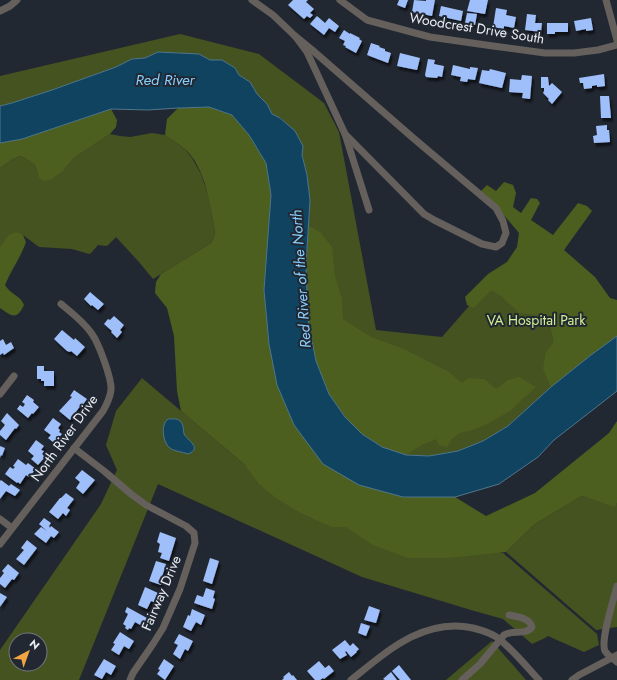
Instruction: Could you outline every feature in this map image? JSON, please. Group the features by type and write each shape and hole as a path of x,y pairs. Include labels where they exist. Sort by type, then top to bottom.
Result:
{"street":[{"path":"0,11 10,6 17,0"},
{"path":"252,0 273,15 294,36 496,208 506,233 502,243 496,246 482,244 424,214 345,134"},
{"name":"Woodcrest Drive South","path":"340,0 367,20 430,37 545,52 574,53 598,50 617,45"},
{"path":"606,0 617,40"},
{"path":"294,36 306,52 345,134 368,210"},
{"name":"North River Drive","path":"0,544 103,411 108,401 111,389 110,378 98,346 92,334 82,322 61,304"},
{"path":"0,394 14,376"},
{"name":"Fairway Drive","path":"74,448 146,505 186,526 194,533 195,543 180,589 170,612 163,628 133,673 130,680"},
{"path":"0,519 12,528"},
{"path":"615,658 605,652 604,643 606,627 617,586"},
{"path":"462,680 480,664 500,640 508,633 529,631 532,627 531,623 526,620 510,615"},
{"path":"351,680 397,644 426,631 446,626 464,626 483,631 498,638 539,680"},
{"path":"572,680 579,675 615,658"}],"green space":[{"name":"VA Hospital Park","path":"180,34 259,54 324,103 339,132 376,330 442,337 532,234 617,336 551,387 508,426 483,441 458,451 429,456 406,455 306,266 310,200 307,175 302,154 303,146 281,118 272,114 267,104 257,94 250,82 239,75 235,68 222,60 210,60 199,54 158,52 145,58 132,59 116,67 52,90 0,106 0,76"},
{"path":"209,107 232,115 249,135 266,163 271,195 264,290 269,344 403,497 455,497 486,516 535,493 609,433 617,421 617,503 615,507 582,496 535,524 506,552 448,558 408,558 373,545 346,527 332,527 318,521 297,511 276,498 259,484 245,465 181,411 177,391 174,336 167,308 155,293 156,282 161,274 211,243 215,232 206,188 198,166 185,149 165,135 167,119 178,108"},
{"path":"111,109 117,120 116,127 110,134 74,158 64,170 52,179 44,181 39,178 34,164 20,156 0,168 0,143 22,139"},
{"path":"152,133 165,135 185,149 201,174 210,200 215,232 211,243 153,279 116,237 107,246 98,245 89,254 72,249 39,247 23,235 0,247 0,168 20,156 31,161 39,171 64,170 74,158 110,134 130,137"},
{"path":"504,182 513,185 516,193 513,207 521,213 531,198 537,199 540,203 531,220 553,235 578,203 587,206 592,211 564,250 595,277 610,298 617,300 617,336 551,387 543,369 546,352 554,342 550,325 536,315 519,313 501,296 491,290 474,308 467,305 465,297 488,274 507,262 517,247 519,233 492,201 481,191 487,185 496,191"},
{"path":"308,225 321,233 332,247 335,276 342,299 343,319 371,337 404,349 449,372 462,383 469,378 484,379 496,389 508,380 519,377 536,387 510,411 489,423 473,430 460,433 452,439 447,447 439,445 436,439 422,445 406,455 382,447 362,434 345,417 329,394 316,361 308,320 306,266"},
{"path":"16,232 23,235 26,242 5,285 23,302 24,305 19,313 14,316 0,308 0,247 9,235"},
{"path":"142,378 245,465 342,519 503,553 597,634 599,645 584,652 548,636 532,644 503,619 362,577 158,484 79,680 0,680 0,650 8,638 8,672 48,672 48,632 12,632 101,504 117,470 106,445 116,411"},
{"path":"582,496 615,506 617,503 617,627 596,630 506,552 535,524"},
{"path":"492,641 526,680 446,680"}],"water":[{"name":"Red River","path":"158,52 199,54 210,60 222,60 235,68 239,75 250,82 257,94 267,104 272,114 280,118 295,131 303,146 302,155 307,175 310,200 306,266 308,320 316,361 329,394 345,417 362,434 382,447 406,455 429,456 458,451 483,441 508,426 551,387 617,336 617,391 554,440 538,457 499,484 455,497 403,497 359,485 323,464 294,425 277,385 269,344 264,290 271,195 266,163 249,135 232,115 209,107 148,110 111,109 22,139 0,143 0,106 52,90 116,67 132,59 145,58"},
{"path":"168,419 177,419 180,421 183,426 184,434 193,444 194,449 192,452 188,454 173,450 168,446 165,441 163,428"}],"building":[{"path":"293,0 308,0 306,2 314,9 310,13 313,15 310,18 307,16 304,19 288,5"},
{"path":"399,0 408,0 405,8 397,5"},
{"path":"414,0 435,0 432,16 412,12"},
{"path":"470,0 488,0 485,14 467,11"},
{"path":"441,6 463,11 461,21 439,16"},
{"path":"496,8 507,10 506,15 516,17 514,28 504,26 504,29 493,27"},
{"path":"467,13 477,14 475,25 465,23"},
{"path":"527,14 536,15 535,23 542,23 541,32 525,30"},
{"path":"317,16 325,23 329,18 339,26 335,32 329,28 324,35 310,24"},
{"path":"591,18 593,30 586,31 586,29 576,31 574,21"},
{"path":"547,23 568,23 568,32 555,32 555,34 547,34"},
{"path":"344,30 360,38 359,39 362,41 356,53 345,47 346,46 343,45 345,41 339,38"},
{"path":"371,43 380,46 379,47 385,49 385,51 391,53 388,63 367,55"},
{"path":"400,53 420,58 417,70 397,66"},
{"path":"428,59 435,60 434,64 444,66 442,77 426,77 425,75"},
{"path":"453,65 470,69 470,67 478,68 475,80 468,79 467,82 460,81 461,77 451,75"},
{"path":"490,69 506,73 502,88 479,83 482,70 489,71"},
{"path":"604,74 605,86 597,87 597,85 592,86 592,88 584,89 583,83 580,83 579,78"},
{"path":"522,75 532,76 530,99 522,98 523,93 509,92 510,79 521,80"},
{"path":"541,77 548,77 549,86 552,83 562,92 552,104 543,93 544,88 541,88"},
{"path":"600,96 609,96 611,118 601,118"},
{"path":"607,125 610,142 594,143 593,136 597,135 596,126"},
{"path":"90,292 104,304 98,310 84,299"},
{"path":"114,316 124,325 120,330 122,332 117,338 104,324 108,319 110,320"},
{"path":"62,330 74,340 75,338 85,347 77,356 71,351 67,351 54,339"},
{"path":"3,339 6,345 11,342 14,348 4,355 3,353 0,355 0,341"},
{"path":"37,366 44,366 44,371 54,371 54,386 44,386 44,381 37,379"},
{"path":"74,390 87,399 70,420 59,411 72,397 70,396"},
{"path":"27,395 34,400 33,402 39,407 28,418 17,409 20,405 23,407 25,404 22,402"},
{"path":"7,413 19,425 6,440 0,435 0,431 5,425 1,421"},
{"path":"53,418 61,424 58,428 60,430 59,432 62,434 54,443 48,438 51,435 44,430"},
{"path":"36,440 44,446 41,450 44,451 42,454 45,457 38,465 31,459 34,456 28,451"},
{"path":"0,446 5,448 0,458"},
{"path":"18,459 26,465 28,463 36,469 29,477 26,475 20,484 5,474 10,467 13,469 15,467 13,466"},
{"path":"82,470 95,480 83,494 76,488 80,482 75,478"},
{"path":"1,480 9,486 11,484 20,490 15,496 6,491 0,499"},
{"path":"66,493 74,499 67,508 70,510 66,516 63,513 58,519 49,512"},
{"path":"44,518 51,523 49,526 50,528 51,526 59,532 54,538 51,536 46,543 34,534 41,527 47,531 39,524"},
{"path":"160,532 176,538 169,561 160,558 162,553 158,552 160,544 157,542"},
{"path":"27,540 37,548 24,565 16,559 24,550 21,548"},
{"path":"210,558 219,561 212,584 203,581"},
{"path":"156,561 166,564 161,585 149,581"},
{"path":"8,564 19,573 5,588 0,584 0,578 4,573 2,571"},
{"path":"145,587 158,593 154,602 151,601 147,609 138,605"},
{"path":"206,588 215,591 213,598 215,599 212,609 194,603 197,595 203,597"},
{"path":"0,593 7,597 0,607"},
{"path":"369,606 380,610 376,623 364,620"},
{"path":"127,607 147,618 142,626 135,622 131,629 129,628 128,630 125,628 126,626 123,624 128,614 125,612"},
{"path":"192,609 205,615 201,625 196,622 191,631 183,627 188,615 190,616"},
{"path":"361,623 370,626 366,636 358,633"},
{"path":"120,632 134,641 129,649 124,646 119,655 111,650 115,644 113,643"},
{"path":"179,634 193,641 188,651 185,649 180,659 173,654 178,645 174,643"},
{"path":"345,640 350,646 353,643 359,649 351,657 346,651 345,652 347,655 340,659 332,650"},
{"path":"104,659 116,666 111,675 106,672 102,679 94,675"},
{"path":"164,659 174,666 165,680 157,674 160,670 158,669"},
{"path":"319,661 325,668 329,665 334,671 324,679 315,680 307,671"},
{"path":"399,665 411,680 400,680 392,671"},
{"path":"289,672 297,680 282,680 284,678 283,677"},
{"path":"391,672 397,680 383,679"}],"water label":[{"name":"Red River of the North","path":"301,279"}]}
